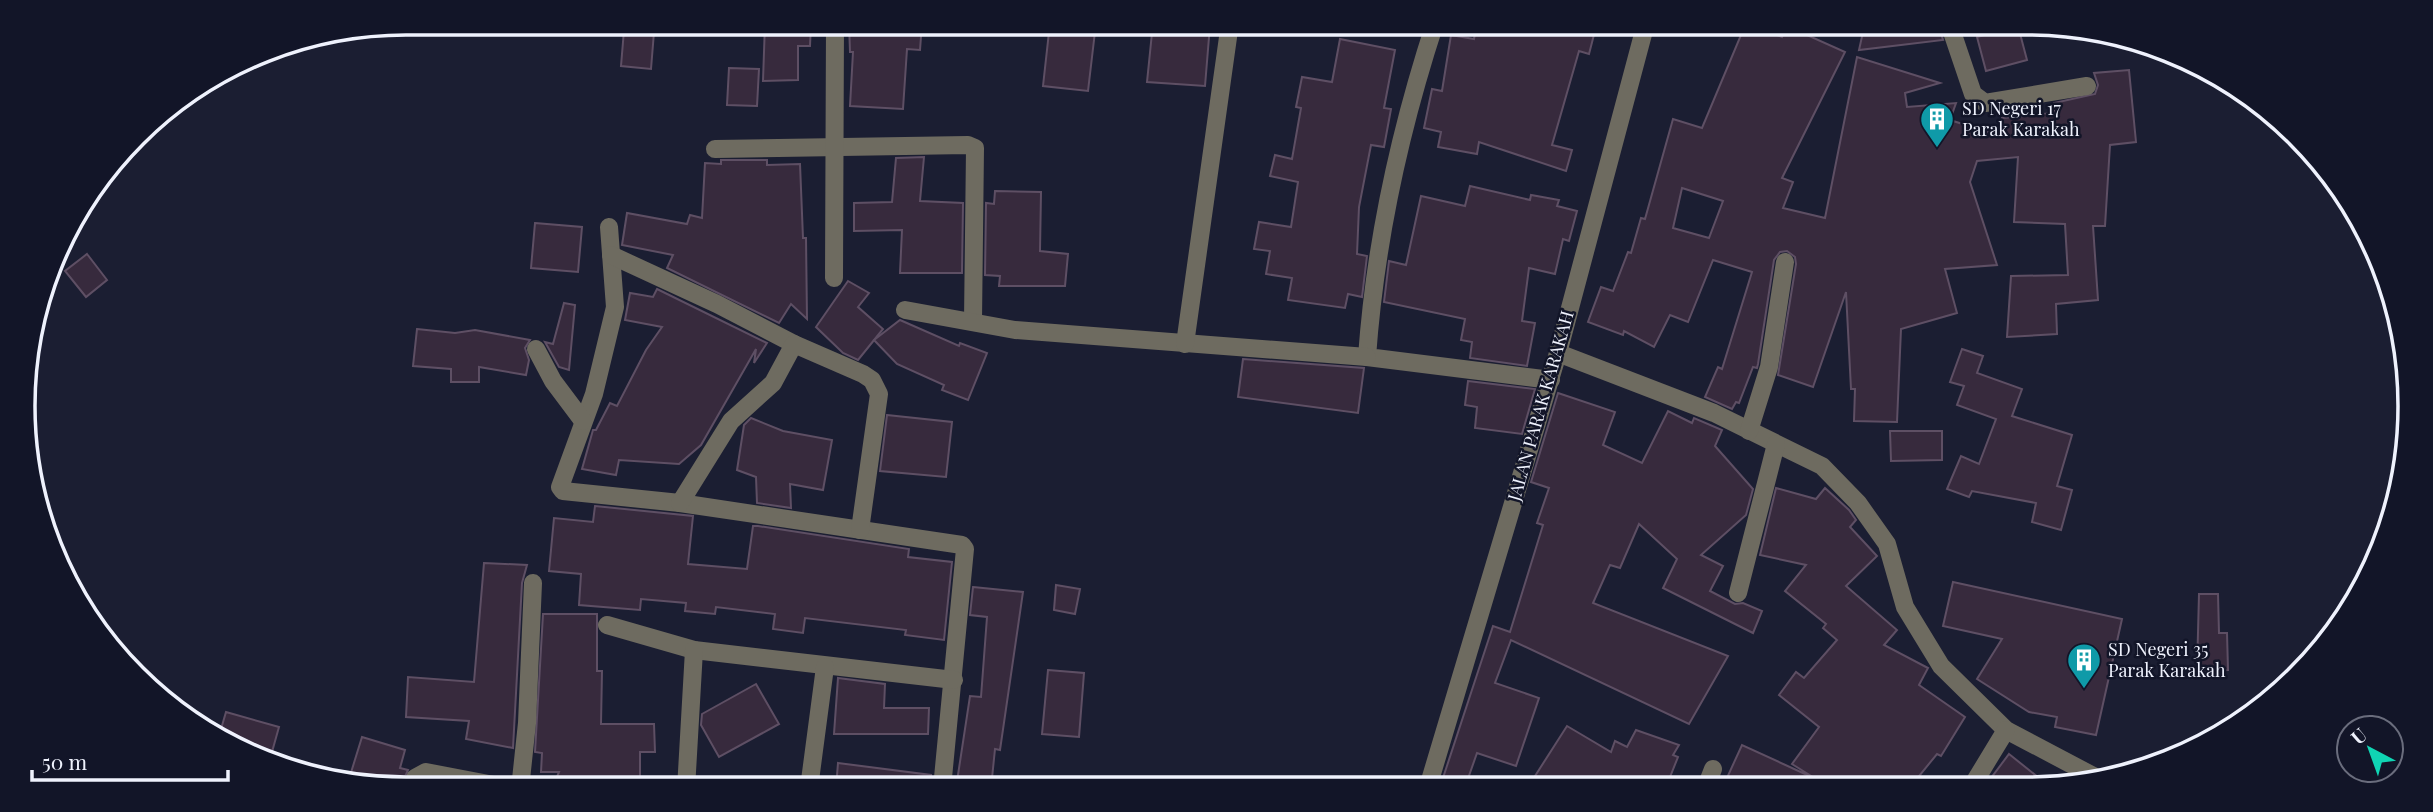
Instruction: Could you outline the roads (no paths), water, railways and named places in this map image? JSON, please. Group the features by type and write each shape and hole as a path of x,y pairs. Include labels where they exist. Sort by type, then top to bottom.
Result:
{"street":[{"path":"834,278 835,35"},
{"path":"1185,344 1228,35"},
{"path":"1367,357 1377,266 1400,148 1432,35"},
{"name":"JALAN PARAK KARAKAH","path":"1431,777 1551,380 1643,35"},
{"path":"1954,35 1973,94 1984,103 2087,86"},
{"path":"715,149 968,145 975,148 973,321"},
{"path":"609,227 615,307 605,358 559,482 563,491 680,503 959,543 965,549 943,777"},
{"path":"611,255 872,380 879,394 860,530"},
{"path":"1749,430 1769,367 1785,262"},
{"path":"905,310 1015,330 1367,357 1551,380"},
{"path":"680,503 731,421 773,383 794,344"},
{"path":"536,349 553,381 583,421"},
{"path":"1558,353 1714,413 1822,466 1858,503 1887,544 1905,607 1941,666 2006,730 2086,772"},
{"path":"1738,593 1776,444"},
{"path":"521,777 527,723 533,583"},
{"path":"607,625 694,650 954,680"},
{"path":"687,777 694,650"},
{"path":"811,777 825,667"},
{"path":"1977,777 2006,730"},
{"path":"1710,777 1713,769"},
{"path":"417,777 426,772 452,777"}],"place":[{"name":"SD Negeri 17 Parak Karakah","path":"1937,149"},
{"name":"SD Negeri 35 Parak Karakah","path":"2084,690"}]}
